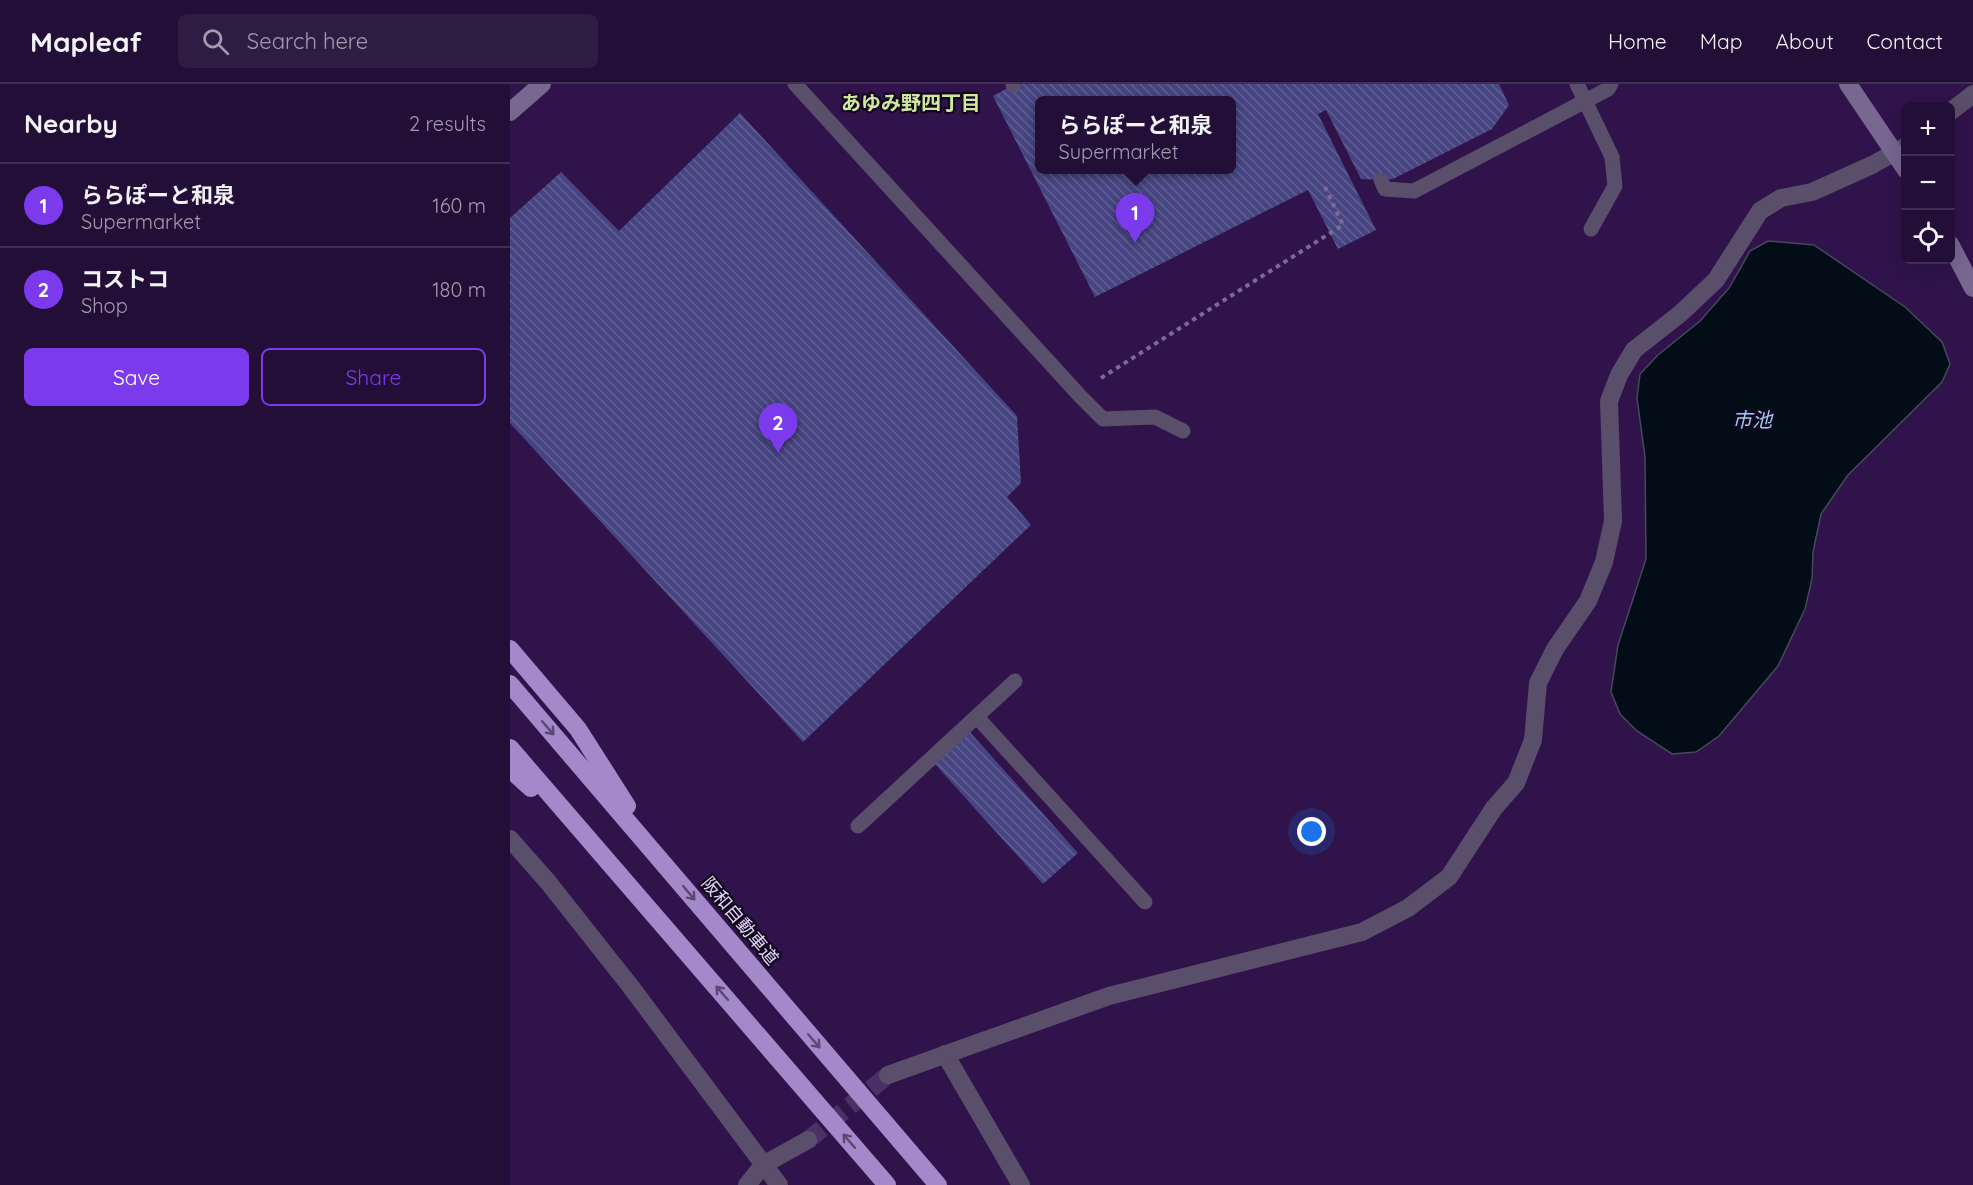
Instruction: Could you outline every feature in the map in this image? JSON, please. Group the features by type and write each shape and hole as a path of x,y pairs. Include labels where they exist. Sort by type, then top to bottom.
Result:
{"highway":[{"path":"510,649 578,729 663,861"},
{"name":"阪和自動車道","path":"510,684 938,1185"},
{"path":"510,748 887,1185"},
{"path":"510,769 592,844"}],"street":[{"path":"510,112 542,84"},
{"path":"888,1075 1109,996 1362,932 1408,908 1449,877 1494,808 1516,783 1533,741 1538,683 1555,650 1588,601 1604,562 1613,521 1609,401 1619,375 1634,350 1681,313 1716,280 1760,211 1781,198 1812,192 1872,165 1900,149 1848,84"},
{"path":"1955,108 1973,94"},
{"path":"1955,254 1973,288"},
{"path":"510,839 548,882 632,987 779,1185"},
{"path":"945,1054 1021,1185"},
{"path":"747,1185 763,1165 808,1140"}],"lane":[{"path":"795,84 1064,379 1103,418 1155,417 1183,431"},
{"path":"1577,84 1612,157 1615,186 1591,229"},
{"path":"1381,180 1385,189 1414,191 1608,89 1611,84"},
{"path":"858,826 1015,681"},
{"path":"977,717 1145,902"}],"path":[{"path":"1101,378 1343,225 1323,183"}],"water":[{"name":"市池","path":"1768,241 1814,245 1905,307 1942,342 1950,364 1942,382 1848,475 1821,514 1813,552 1812,579 1805,609 1778,666 1719,736 1696,752 1672,754 1637,731 1620,714 1611,692 1618,645 1646,559 1645,457 1637,398 1640,374 1658,355 1700,321 1729,288 1750,251"}],"building":[{"path":"1015,84 1499,84 1509,105 1492,129 1393,179 1361,179 1326,110 1318,114 1376,230 1338,249 1308,190 1095,297 993,96"},
{"path":"740,113 1017,416 1021,483 1007,497 1031,525 803,742 510,423 510,218 561,172 619,231"},
{"path":"969,731 1078,853 1043,884 934,763"}],"tunnel":[{"path":"808,1140 888,1075"}],"place":[{"name":"ららぽーと和泉","path":"1135,243"},
{"name":"コストコ","path":"778,453"}],"district":[{"name":"あゆみ野四丁目","path":"911,103"}]}
